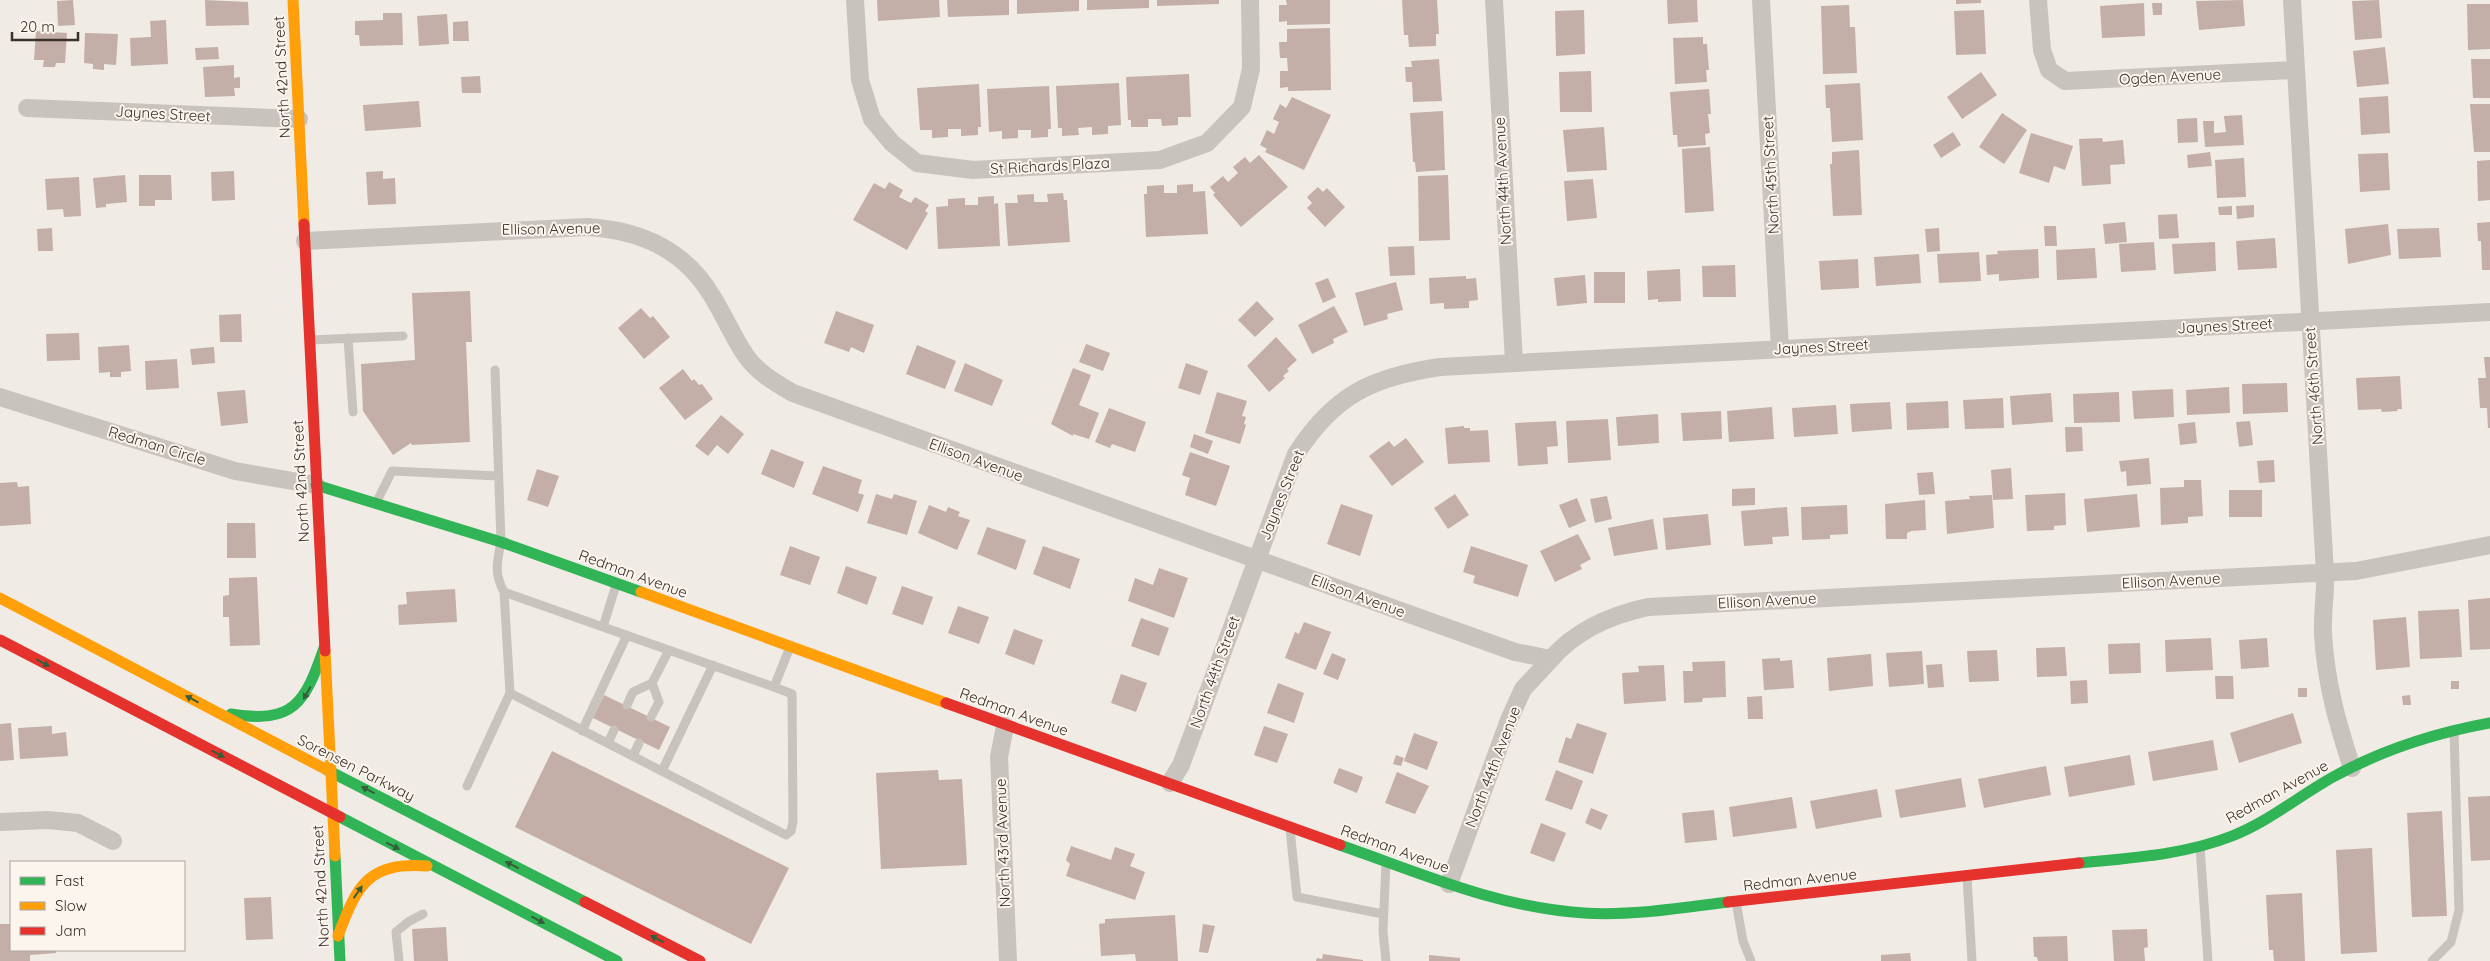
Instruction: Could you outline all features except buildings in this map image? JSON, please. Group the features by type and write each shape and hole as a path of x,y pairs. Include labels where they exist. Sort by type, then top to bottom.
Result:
{"main road":[{"name":"North 42nd Street","path":"293,0 340,961"},
{"name":"Redman Avenue","path":"316,485 500,542 1005,726 1170,783 1449,884 1539,908 1585,913 1632,913 1967,877 2144,856 2200,846 2232,836 2270,817 2352,768 2382,753 2454,730 2490,722"},
{"name":"Sorensen Parkway","path":"0,598 331,772 700,961"},
{"path":"0,640 617,961"},
{"path":"213,710 242,717 260,718 276,716 290,710 302,700 313,680 324,648"},
{"path":"338,936 347,910 355,896 374,872 400,864 436,867"}],"street":[{"name":"St Richards Plaza","path":"855,0 860,80 872,119 892,143 917,163 973,170 1160,160 1208,143 1242,107 1251,68 1250,0"},
{"name":"North 44th Avenue","path":"1494,0 1514,362"},
{"name":"North 45th Street","path":"1762,0 1780,349"},
{"name":"Ogden Avenue","path":"2038,0 2042,50 2049,70 2065,81 2295,70"},
{"name":"North 46th Street","path":"2292,0 2325,573 2322,631 2326,676 2333,712 2352,768"},
{"name":"Jaynes Street","path":"27,108 299,119"},
{"name":"Ellison Avenue","path":"305,241 587,227 633,233 647,238 682,260 711,294 746,356 766,377 794,394 1516,652 1550,659 1565,642 1594,625 1621,613 1648,607 2356,571 2490,545"},
{"name":"Jaynes Street","path":"1256,560 1296,454 1307,437 1330,411 1355,392 1399,374 1440,367 1514,362 2490,312"},
{"name":"Redman Circle","path":"0,397 235,471 316,485"},
{"name":"North 44th Street","path":"1170,783 1182,765 1256,560"},
{"name":"North 44th Avenue","path":"1449,884 1509,720 1523,689 1550,659"},
{"name":"North 43rd Avenue","path":"1005,726 999,757 1008,961"},
{"path":"0,822 48,820 78,823 113,840"}],"lane":[{"path":"310,340 403,336"},
{"path":"348,338 354,412"},
{"path":"467,786 510,693 504,592 495,569 500,542 494,370"},
{"path":"376,503 392,471 498,476"},
{"path":"603,627 616,584"},
{"path":"504,592 774,686 792,694 794,822 791,831 786,835 510,693"},
{"path":"582,731 627,635"},
{"path":"774,686 790,647"},
{"path":"626,705 633,692 652,683 670,650"},
{"path":"662,771 713,665"},
{"path":"651,717 658,702 652,683"},
{"path":"608,743 614,730"},
{"path":"2432,961 2451,942 2459,910 2454,730"},
{"path":"632,756 639,743"},
{"path":"1289,826 1297,897 1383,914"},
{"path":"2200,846 2208,961"},
{"path":"1386,861 1383,914 1386,961"},
{"path":"1967,877 1972,961"},
{"path":"1736,902 1743,941 1751,961"},
{"path":"399,961 396,932 408,922 423,914"}],"traffic: fast":[{"path":"316,485 501,542 641,592"},
{"path":"231,714 269,716 283,712 294,705 303,696 310,683 324,648"},
{"path":"2079,863 2176,852 2232,836 2258,824 2320,784 2370,759 2429,737 2490,723"},
{"path":"327,770 585,902"},
{"path":"340,817 617,961"},
{"path":"1340,845 1460,888 1491,897 1552,910 1602,914 1656,911 1728,902"},
{"path":"335,856 340,961"}],"traffic: slow":[{"path":"293,0 304,224"},
{"path":"641,592 946,703"},
{"path":"0,598 327,770"},
{"path":"325,651 335,856"},
{"path":"338,936 352,903 359,890 368,880 378,873 391,868 427,866"}],"traffic: jam":[{"path":"304,224 325,651"},
{"path":"0,640 340,817"},
{"path":"946,703 1340,845"},
{"path":"1728,902 2079,863"},
{"path":"585,902 700,961"}]}
